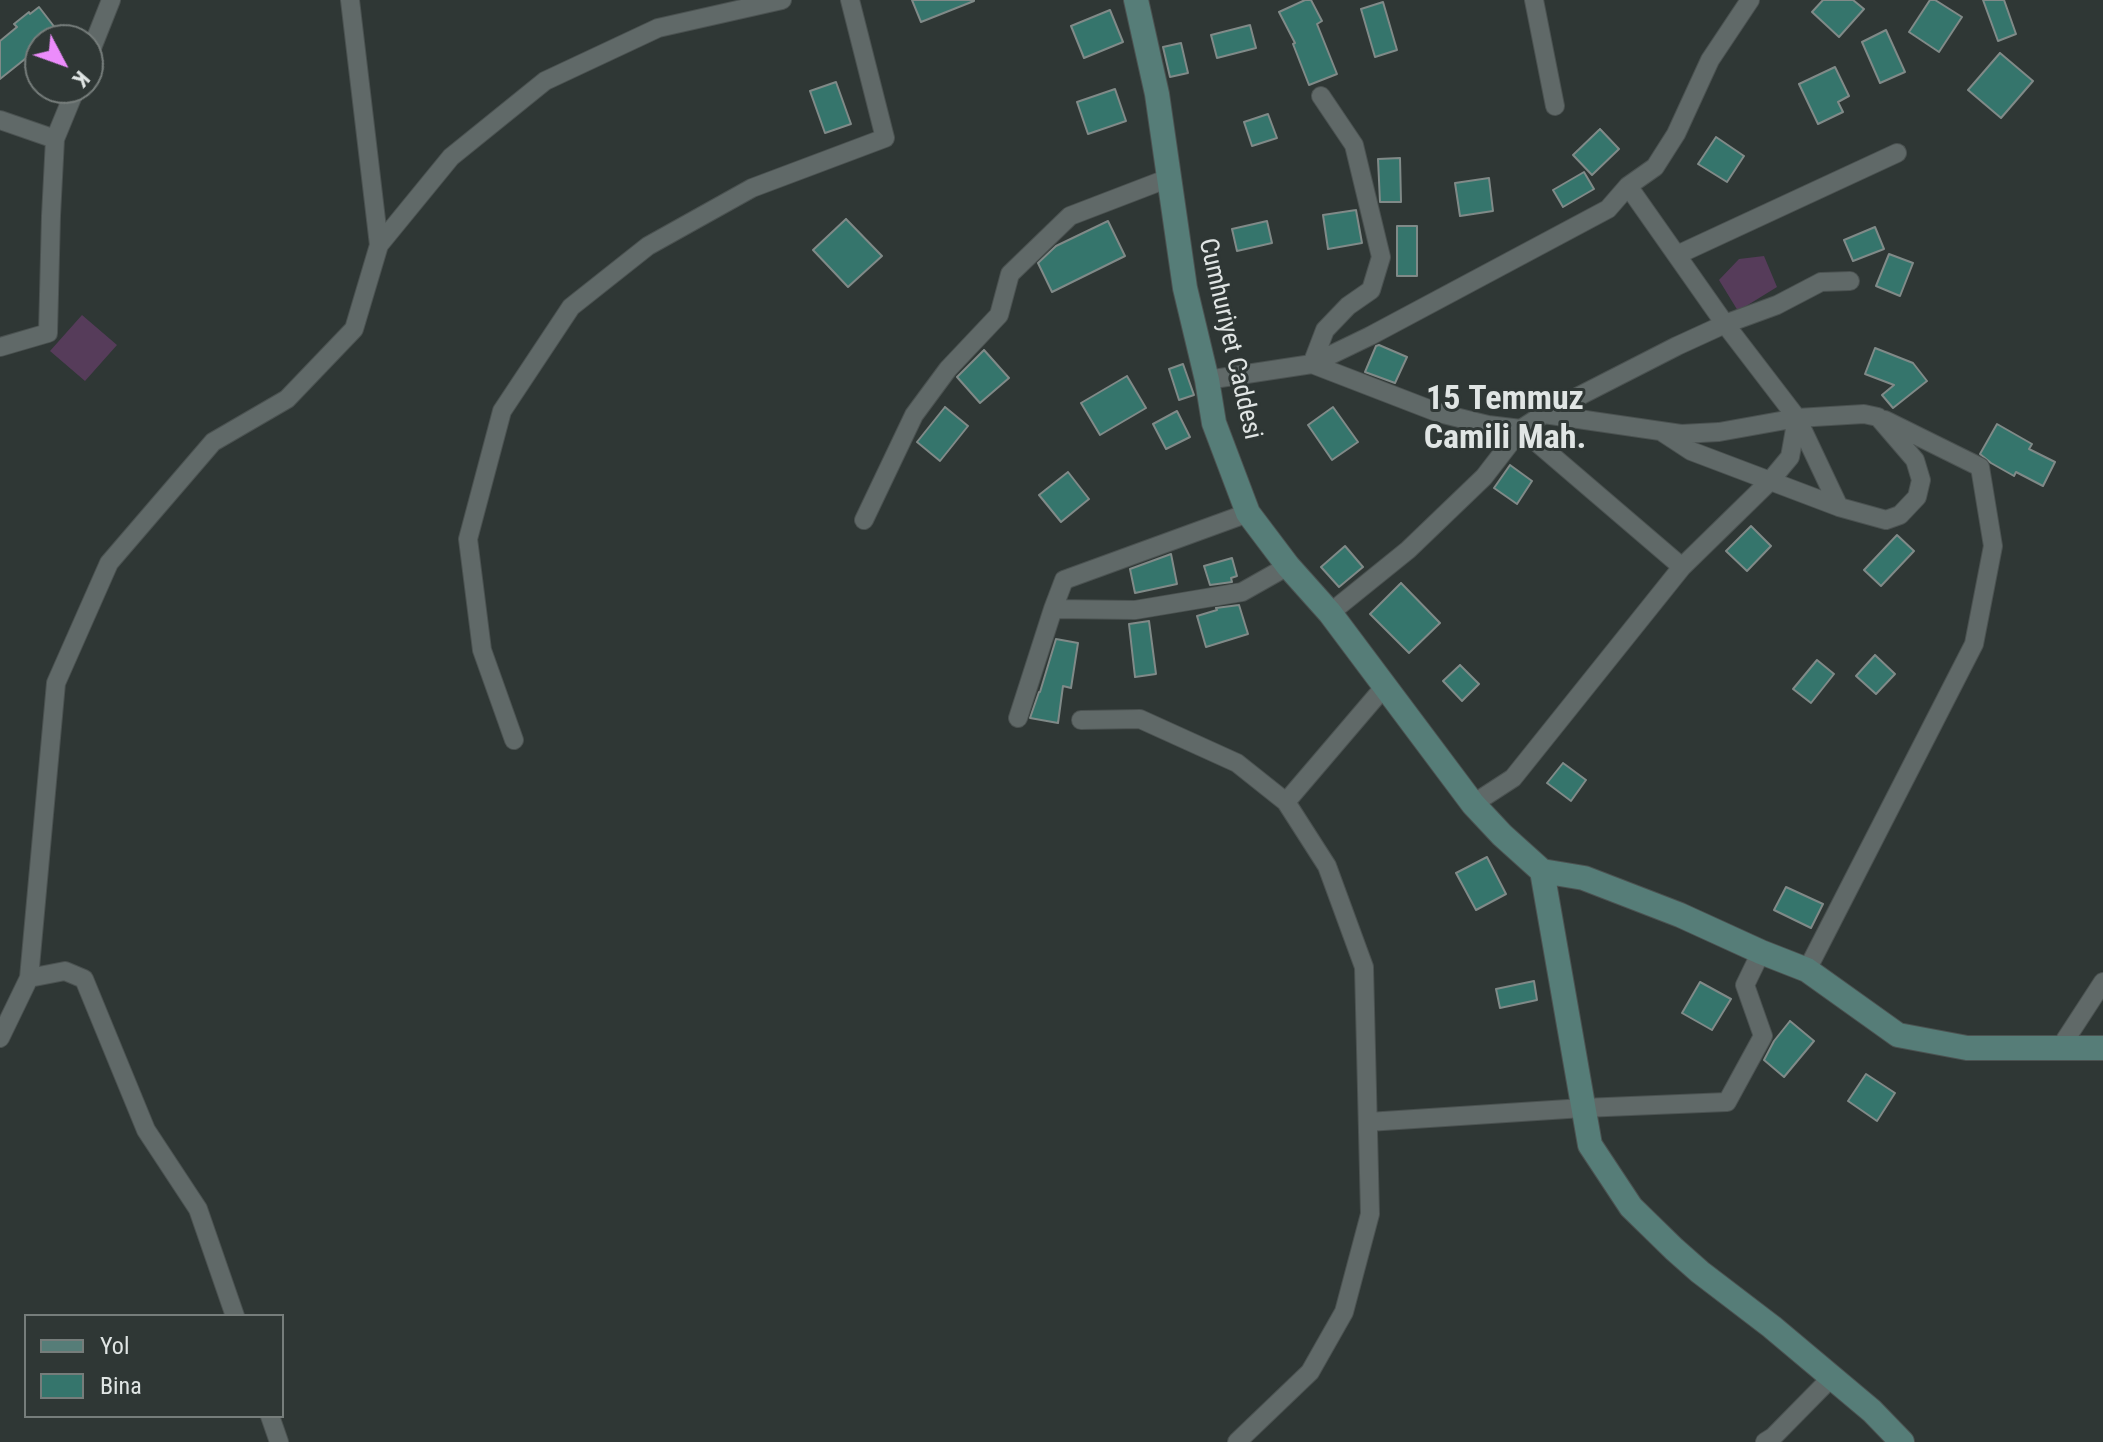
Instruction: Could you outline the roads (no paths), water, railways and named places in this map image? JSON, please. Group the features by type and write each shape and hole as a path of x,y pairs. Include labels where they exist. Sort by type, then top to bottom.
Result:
{"street":[{"path":"101,24 111,0"},
{"path":"350,0 379,245"},
{"path":"0,1038 29,978 56,683 109,563 213,442 287,399 354,329 379,245 451,157 545,81 658,28 782,0"},
{"path":"514,740 482,650 468,539 502,411 571,307 648,246 752,188 885,138 850,0"},
{"name":"Cumhuriyet Caddesi","path":"1136,0 1157,94 1185,288 1214,423 1248,513 1288,566 1330,613 1473,804 1542,871"},
{"path":"1534,0 1555,106"},
{"path":"1207,380 1312,364 1608,209 1628,186 1655,167 1676,134 1710,60 1750,0"},
{"path":"1312,364 1325,330 1348,306 1371,290 1381,257 1354,145 1321,96"},
{"path":"0,347 48,333 55,139 69,104"},
{"path":"0,120 55,139"},
{"path":"1677,255 1897,153"},
{"path":"864,520 914,415 948,369 999,315 1010,274 1070,216 1169,178"},
{"path":"1628,186 1725,324 1797,418 1839,507"},
{"path":"1330,613 1408,550 1484,477 1521,429 1544,414 1677,346 1777,305 1821,282 1850,281"},
{"path":"1312,364 1439,413 1521,429 1682,567"},
{"path":"1544,414 1681,434 1719,432 1797,418 1864,414 1878,417 1980,467 1993,546 1974,644 1807,970"},
{"path":"1662,432 1691,451 1839,507 1886,520 1900,515 1917,497 1921,480 1915,460 1878,417"},
{"path":"1473,804 1513,778 1682,567 1770,481 1790,457 1797,418"},
{"path":"1018,718 1064,580 1248,513"},
{"path":"1053,609 1135,610 1242,592 1288,566"},
{"path":"1286,802 1385,686"},
{"path":"1081,720 1140,719 1237,763 1286,802 1327,866 1364,967 1370,1214 1344,1312 1310,1372 1237,1442"},
{"path":"1902,1442 1832,1377 1700,1272 1631,1207 1590,1145 1542,871 1584,878 1680,915 1807,970 1898,1035 1967,1048 2103,1048"},
{"path":"1368,1122 1727,1102 1763,1036 1745,985 1761,952"},
{"path":"29,978 65,971 84,979 146,1130 198,1209 234,1314"},
{"path":"2060,1048 2103,982"},
{"path":"1765,1442 1832,1377"},
{"path":"271,1418 279,1442"}],"district":[{"name":"15 Temmuz Camili Mah.","path":"1505,420"}]}
